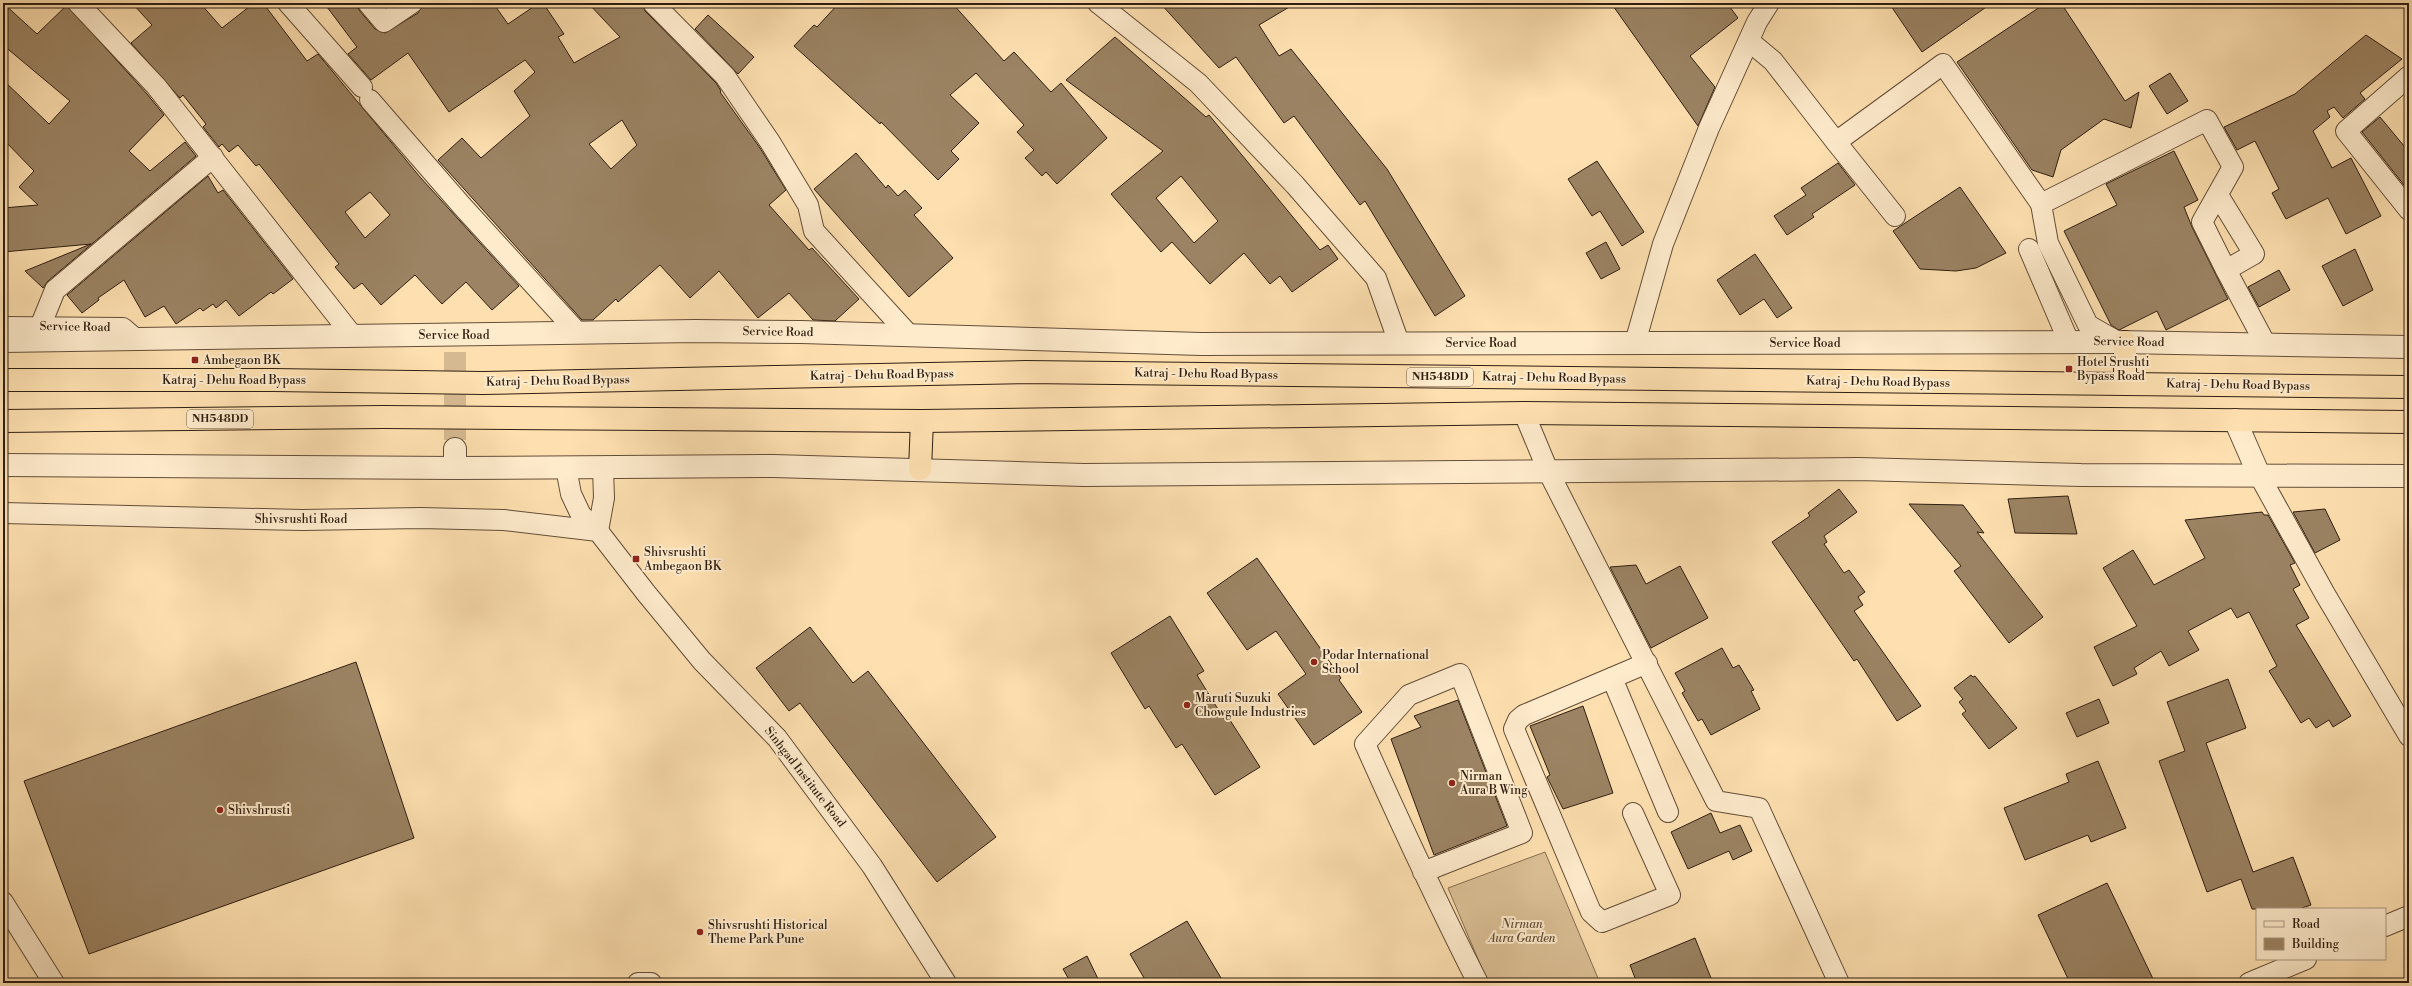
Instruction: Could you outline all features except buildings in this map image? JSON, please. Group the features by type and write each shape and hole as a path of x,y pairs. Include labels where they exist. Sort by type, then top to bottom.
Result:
{"highway":[{"path":"2121,342 2126,384"},
{"name":"Katraj - Dehu Road Bypass","path":"3,380 273,380 483,383 1026,372 2409,387"},
{"name":"NH548DD","path":"3,421 384,417 922,421 1524,413 2409,422"},
{"path":"920,469 922,421"}],"street":[{"path":"78,3 156,86 352,335"},
{"path":"288,3 462,206 578,333"},
{"path":"368,3 384,22 412,3"},
{"path":"653,3 725,76 770,142 808,205 814,231 910,336"},
{"path":"1098,3 1198,83 1295,185 1376,278 1399,343"},
{"path":"1635,343 1663,244 1709,128 1749,40 1769,3"},
{"path":"1749,40 1773,61 1895,216"},
{"path":"1836,142 1943,64 2041,204 2048,243 2088,325 2121,342"},
{"path":"2409,76 2346,131 2409,210"},
{"path":"2041,204 2207,120 2233,167 2202,222 2266,345"},
{"path":"40,327 55,290 213,157"},
{"path":"2218,195 2254,254 2226,270"},
{"path":"2030,249 2069,342"},
{"name":"Service Road","path":"3,327 123,328 137,340 352,335 455,343 578,333 801,332 1201,344 2121,342 2409,347"},
{"path":"3,341 137,340"},
{"path":"1524,413 1549,473 1716,801 1759,808 1838,983"},
{"path":"2235,420 2259,475 2325,594 2409,736"},
{"path":"3,465 455,459 566,468 773,466 920,469 1084,475 1311,472 1549,473 1859,469 2081,475 2409,476"},
{"name":"Sinhgad Institute Road","path":"566,468 571,494 581,515 598,531 702,661 777,738 872,866 946,983"},
{"path":"598,531 604,498 603,468"},
{"name":"Shivsrushti Road","path":"3,513 302,520 421,518 504,520 598,531"},
{"path":"1633,812 1670,895 1602,922 1591,912 1514,729 1518,720 1524,715 1647,663"},
{"path":"1423,872 1522,833 1460,674 1409,695 1365,744 1423,872 1434,896 1478,983"},
{"path":"1612,678 1668,812"},
{"path":"3,902 54,983"},
{"path":"2386,926 2409,916"},
{"path":"2249,983 2304,960"},
{"path":"638,983 651,983"}],"green space":[{"name":"Nirman Aura Garden","path":"1545,852 1600,983 1488,983 1448,888"}],"tunnel":[{"path":"455,352 455,449"}],"place":[{"name":"Ambegaon BK","path":"195,360"},
{"name":"Hotel Srushti Bypass Road","path":"2069,369"},
{"name":"Shivsrushti Ambegaon BK","path":"636,559"},
{"name":"Podar International School","path":"1314,662"},
{"name":"Maruti Suzuki Chowgule Industries","path":"1187,705"},
{"name":"Nirman Aura B Wing","path":"1452,783"},
{"name":"Shivshrusti","path":"220,810"},
{"name":"Shivsrushti Historical Theme Park Pune","path":"700,932"}]}
